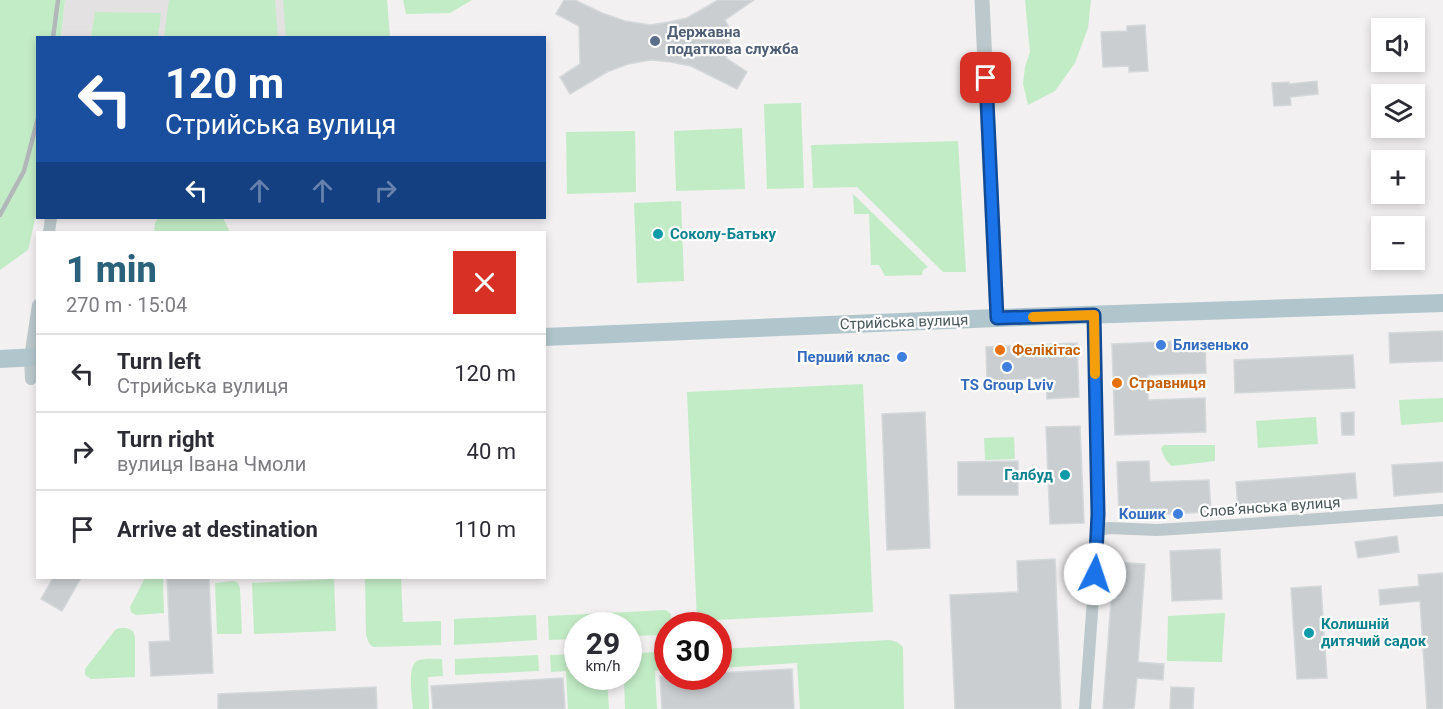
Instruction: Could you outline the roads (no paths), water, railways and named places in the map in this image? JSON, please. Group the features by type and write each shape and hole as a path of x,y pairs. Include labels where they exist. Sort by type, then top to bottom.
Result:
{"main road":[{"name":"Стрийська вулиця","path":"546,337 997,318 1443,303"},
{"path":"0,359 34,357"}],"street":[{"path":"982,0 997,318"},
{"path":"1085,709 1098,530 1094,315"},
{"path":"31,379 36,330"},
{"name":"Словʼянська вулиця","path":"1098,530 1109,528 1157,530 1443,510"}],"railway":[{"path":"53,36 58,0"},
{"path":"0,215 24,171 36,126"}],"place":[{"name":"Державна податкова служба","path":"655,41"},
{"name":"Соколу-Батьку","path":"658,234"},
{"name":"Близенько","path":"1161,345"},
{"name":"Фелікітас","path":"1000,350"},
{"name":"Перший клас","path":"902,357"},
{"name":"TS Group Lviv","path":"1007,367"},
{"name":"Стравниця","path":"1117,383"},
{"name":"Галбуд","path":"1065,475"},
{"name":"Кошик","path":"1178,514"},
{"name":"Колишній дитячий садок","path":"1309,633"}]}
